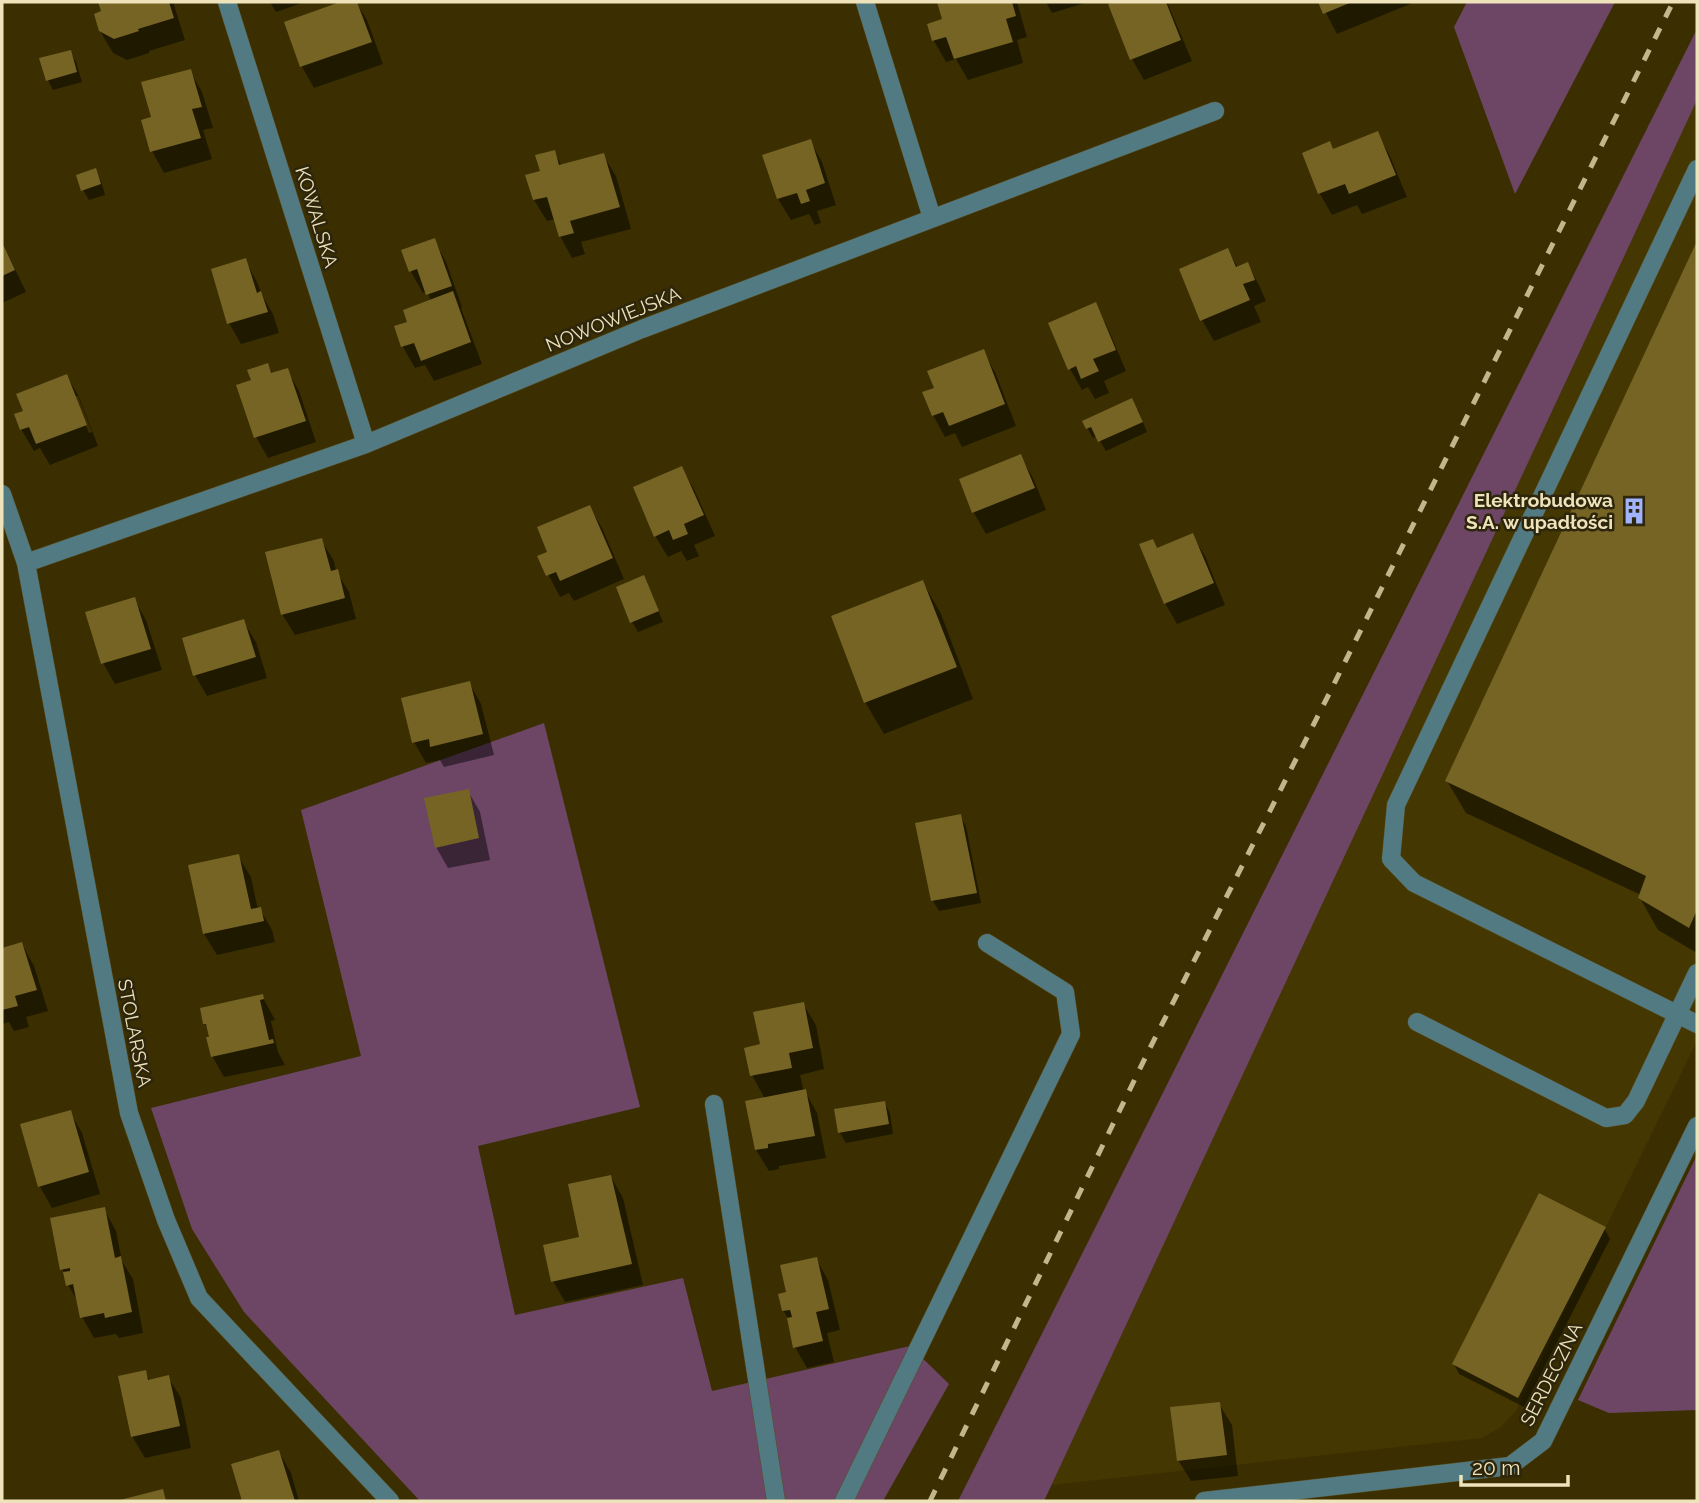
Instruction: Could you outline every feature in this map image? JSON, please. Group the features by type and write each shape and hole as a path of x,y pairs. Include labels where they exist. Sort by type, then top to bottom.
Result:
{"street":[{"name":"KOWALSKA","path":"227,2 366,444"},
{"path":"865,2 932,218"},
{"name":"NOWOWIEJSKA","path":"26,563 366,444 642,329 1214,111"},
{"path":"1697,169 1395,805 1391,859 1414,883 1697,1024"},
{"name":"STOLARSKA","path":"2,494 26,563 129,1113 166,1220 200,1298 390,1501"},
{"path":"844,1501 1071,1034 1065,992 987,943"},
{"path":"1418,1022 1606,1118 1625,1115 1636,1101 1697,973"},
{"path":"714,1104 776,1501"},
{"name":"SERDECZNA","path":"1204,1501 1510,1466 1543,1441 1697,1126"}],"shaded area":[{"path":"1467,2 1615,2 1515,194 1454,27"},
{"path":"1697,29 1697,100 1044,1501 958,1501"},
{"path":"1697,100 1697,1041 1516,1411 1501,1427 1482,1438 1051,1485"},
{"path":"544,723 640,1107 478,1146 515,1315 683,1278 712,1391 910,1346 949,1384 883,1501 420,1501 244,1312 192,1229 151,1108 361,1056 301,810"},
{"path":"1697,1155 1697,1410 1609,1413 1578,1400"}],"building":[{"path":"98,2 169,2 174,18 114,39 99,31 94,14 101,11"},
{"path":"340,2 357,2 372,42 300,67 284,22"},
{"path":"937,2 1012,2 1016,16 1006,19 1013,42 954,59 946,37 932,41 927,24 942,19"},
{"path":"1166,2 1181,40 1130,60 1108,4"},
{"path":"1318,2 1352,2 1323,14"},
{"path":"71,50 77,72 46,81 39,58"},
{"path":"191,69 202,107 192,109 201,138 150,152 141,120 151,117 141,82"},
{"path":"1378,131 1396,175 1349,194 1345,184 1318,194 1302,153 1330,141 1333,149"},
{"path":"811,139 825,183 806,190 810,201 801,204 797,193 777,199 762,155"},
{"path":"555,150 559,165 604,153 620,207 570,221 574,233 559,237 547,197 533,200 525,175 540,171 535,155"},
{"path":"96,168 101,184 81,191 76,175"},
{"path":"435,238 452,286 426,295 417,269 409,272 401,250"},
{"name":"Elektrobudowa S.A. w upadłości","path":"1697,241 1697,910 1689,928 1638,898 1646,876 1445,781"},
{"path":"2,242 15,270 2,276"},
{"path":"1228,248 1236,267 1248,262 1255,280 1243,284 1250,300 1200,321 1179,269"},
{"path":"246,258 257,293 261,291 268,312 227,324 211,269"},
{"path":"453,291 471,342 421,361 414,343 401,347 394,326 407,322 403,310"},
{"path":"1096,302 1116,350 1093,359 1099,371 1081,379 1076,366 1068,370 1048,323"},
{"path":"984,349 1005,404 949,426 943,412 932,416 922,392 934,388 927,371"},
{"path":"268,363 271,373 288,368 306,421 254,438 236,385 251,380 247,370"},
{"path":"67,374 87,425 36,444 29,427 20,430 14,414 23,411 16,394"},
{"path":"1132,398 1143,422 1098,442 1091,427 1086,429 1082,421"},
{"path":"1021,454 1035,488 972,513 959,479"},
{"path":"682,466 704,515 684,524 688,534 673,540 669,530 654,537 633,487"},
{"path":"590,505 613,558 560,581 556,572 546,576 537,556 547,552 537,527"},
{"path":"1193,533 1214,583 1164,604 1139,544 1153,539 1157,548"},
{"path":"322,538 331,571 338,569 345,598 281,615 265,552"},
{"path":"644,575 659,611 630,623 616,587"},
{"path":"923,580 957,667 864,703 831,616"},
{"path":"135,597 151,649 101,664 85,612"},
{"path":"244,619 256,657 193,676 182,638"},
{"path":"470,681 483,734 430,747 429,739 412,743 401,698"},
{"path":"469,789 479,838 435,848 424,798"},
{"path":"961,814 977,893 931,901 915,823"},
{"path":"239,854 251,909 261,907 264,921 203,934 188,865"},
{"path":"22,942 37,990 15,996 18,1006 2,1010 2,948"},
{"path":"263,994 264,999 260,1000 269,1040 273,1039 274,1043 211,1057 206,1037 209,1037 200,1008"},
{"path":"804,1002 813,1048 789,1053 792,1068 750,1076 744,1048 760,1044 753,1012"},
{"path":"806,1089 815,1136 768,1144 768,1148 755,1150 745,1101"},
{"path":"885,1101 889,1124 838,1133 834,1109"},
{"path":"71,1110 89,1172 38,1187 20,1124"},
{"path":"611,1175 632,1264 551,1282 543,1245 579,1237 568,1184"},
{"path":"1539,1193 1606,1227 1518,1398 1452,1364"},
{"path":"105,1207 115,1258 121,1256 132,1312 105,1318 104,1313 80,1318 73,1284 66,1286 63,1272 70,1271 70,1268 60,1270 50,1218"},
{"path":"817,1257 829,1309 816,1312 823,1341 793,1348 787,1318 792,1317 790,1310 782,1311 778,1294 786,1292 780,1265"},
{"path":"146,1370 148,1380 169,1375 180,1426 131,1437 118,1376"},
{"path":"1220,1402 1227,1455 1177,1461 1170,1407"},
{"path":"279,1450 295,1501 242,1501 231,1464"},
{"path":"163,1489 166,1501 120,1501 120,1500"}],"railway":[{"path":"930,1501 1149,1050 1673,2"}],"place":[{"name":"Elektrobudowa S.A. w upadłości","path":"1634,511"}]}
